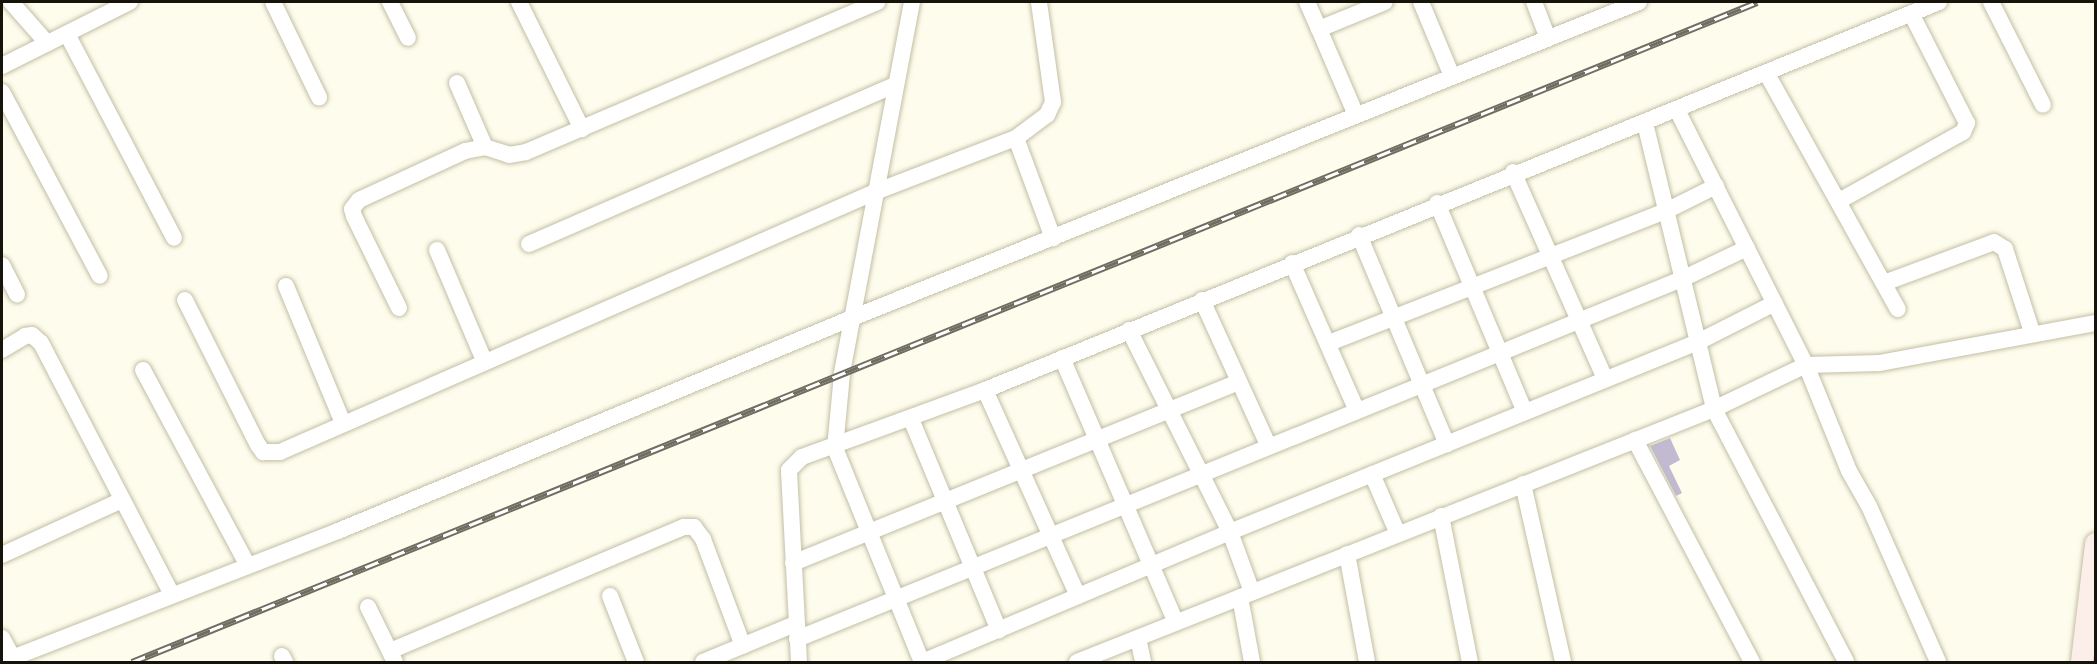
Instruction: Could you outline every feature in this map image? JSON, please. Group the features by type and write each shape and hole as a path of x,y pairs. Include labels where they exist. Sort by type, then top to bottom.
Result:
{"street":[{"path":"11,2 47,43"},
{"path":"2,66 67,34 106,6 130,2"},
{"path":"273,2 319,97"},
{"path":"390,2 408,38"},
{"path":"519,2 582,129"},
{"path":"399,308 354,216 354,204 449,157 485,147 517,155 877,2"},
{"path":"912,2 893,86 852,318 835,448 922,662 1230,532 1698,342 1775,303"},
{"path":"185,300 263,452 280,452 484,360 875,192 1016,138 1047,115 1053,102 1039,2"},
{"path":"1307,2 1356,115"},
{"path":"1319,29 1385,2"},
{"path":"1421,2 1452,76"},
{"path":"1534,2 1548,38"},
{"path":"2,638 7,660 248,566 852,318 1635,2"},
{"path":"799,663 789,470 802,457 835,448 985,390 1437,203 1645,123 1939,2"},
{"path":"1991,2 2043,105"},
{"path":"1839,201 1963,132 1967,123 1911,13"},
{"path":"67,34 174,238"},
{"path":"1767,74 1898,309"},
{"path":"457,83 485,147"},
{"path":"529,244 893,86"},
{"path":"2,92 100,276"},
{"path":"1677,110 1806,364 1849,471 1869,506 1938,663"},
{"path":"1645,123 1714,409 1846,663"},
{"path":"1016,138 1053,238"},
{"path":"1514,172 1605,380"},
{"path":"1329,343 1666,211 1716,186"},
{"path":"1437,203 1525,412"},
{"path":"1359,235 1447,444"},
{"path":"1884,283 1994,242 2005,249 2032,332"},
{"path":"703,663 743,645 796,631 896,598 1578,318 1682,279 1747,248"},
{"path":"437,250 484,360"},
{"path":"1292,263 1329,343 1356,410"},
{"path":"2,265 17,294"},
{"path":"286,286 343,423"},
{"path":"1202,300 1268,445"},
{"path":"1077,663 1714,409 1806,364 1880,363 2032,332 2096,323"},
{"path":"1129,330 1230,532 1246,594 1252,663"},
{"path":"2,350 32,335 41,343 172,596"},
{"path":"1062,358 1176,623"},
{"path":"144,370 248,566"},
{"path":"793,563 947,503 1239,382"},
{"path":"985,390 1078,596"},
{"path":"911,419 999,630"},
{"path":"1635,440 1752,663"},
{"path":"1372,474 1398,534"},
{"path":"1523,484 1563,663"},
{"path":"2,555 122,500"},
{"path":"1441,516 1470,663"},
{"path":"368,607 393,657 684,527 694,527 704,538 743,645"},
{"path":"2082,663 2091,613 2096,544"},
{"path":"1347,554 1367,663"},
{"path":"610,596 636,663"},
{"path":"1138,638 1143,663"}],"building":[{"path":"1670,438 1680,460 1669,466 1682,493 1676,496 1650,446"}],"railway":[{"path":"132,662 1757,2"}]}
